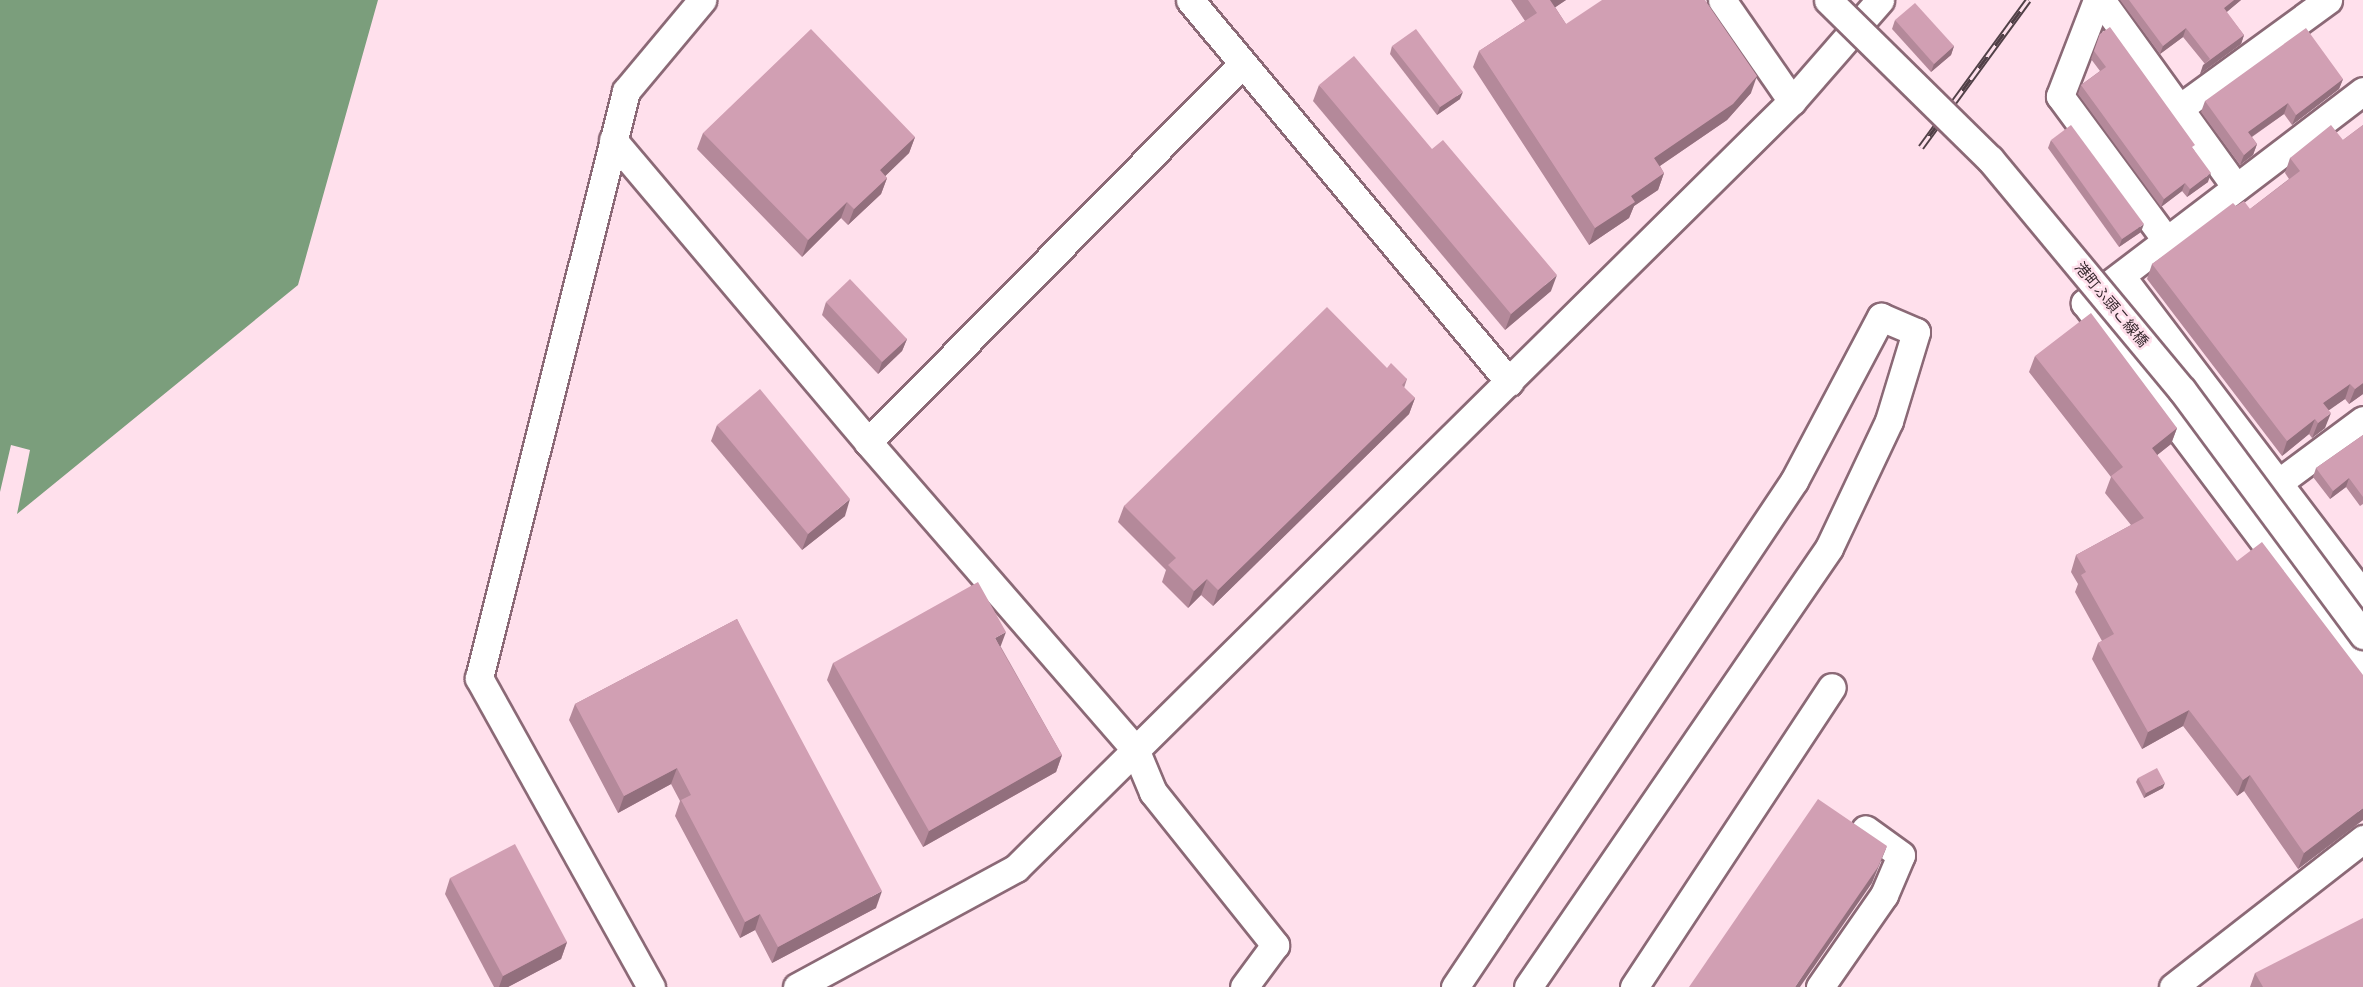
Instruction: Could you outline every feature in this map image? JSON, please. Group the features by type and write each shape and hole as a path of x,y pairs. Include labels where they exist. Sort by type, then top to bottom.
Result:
{"street":[{"path":"651,987 479,678 626,91 702,0"},
{"path":"1190,0 1509,382"},
{"path":"1722,0 1792,101"},
{"name":"港町ふ頭こ線橋","path":"1828,0 1990,159 2182,390 2363,635"},
{"path":"797,987 1016,868 1792,101 1880,0"},
{"path":"2099,0 2177,110 2236,187"},
{"path":"2099,0 2060,96 2167,241"},
{"path":"2177,110 2328,0"},
{"path":"868,442 1243,63"},
{"path":"2363,91 2085,303 2363,673"},
{"path":"614,140 868,442 1135,749 1153,792 1275,945 1244,987"},
{"path":"2121,276 2363,595"},
{"path":"1455,987 1794,481 1881,317 1916,332 1889,421 1829,548 1528,987"},
{"path":"2278,483 2363,420"},
{"path":"1634,987 1832,687"},
{"path":"1820,987 1884,895 1901,855 1865,829"},
{"path":"2173,987 2363,839"}],"shaded area":[{"path":"0,0 378,0 298,285 17,514 30,450 11,445 0,492"}],"building":[{"path":"1528,0 1550,0 1566,24 1602,0 1705,0 1757,76 1733,104 1654,158 1664,173 1631,196 1635,202 1595,228 1479,51 1537,13"},
{"path":"2129,0 2234,0 2224,8 2244,35 2203,65 2210,59 2186,28 2163,46"},
{"path":"1915,3 1954,46 1934,64 1895,20"},
{"path":"2110,27 2195,145 2192,147 2211,173 2190,189 2185,183 2164,199 2081,85 2106,67 2094,51 2100,34"},
{"path":"2306,28 2343,79 2296,115 2288,103 2248,132 2257,144 2244,155 2205,101"},
{"path":"811,29 915,137 880,170 887,178 854,209 847,202 808,240 703,133"},
{"path":"1416,29 1463,92 1440,107 1392,46"},
{"path":"1354,56 1432,149 1443,140 1557,275 1511,314 1319,85"},
{"path":"2071,125 2144,224 2122,239 2051,140"},
{"path":"2331,125 2343,140 2363,125 2363,383 2355,389 2350,384 2323,403 2331,413 2318,423 2315,419 2287,441 2152,264 2233,203 2236,206 2244,201 2250,209 2300,171 2290,158"},
{"path":"850,279 907,339 882,362 826,302"},
{"path":"1327,307 1387,368 1391,363 1407,379 1402,385 1415,398 1218,590 1207,579 1194,591 1168,565 1176,558 1124,506"},
{"path":"2091,313 2177,428 2152,448 2237,561 2262,542 2363,675 2363,808 2304,853 2250,775 2243,780 2189,710 2148,732 2098,643 2114,634 2081,575 2086,572 2076,555 2144,518 2111,476 2123,467 2035,356"},
{"path":"760,389 850,499 808,534 717,425"},
{"path":"2363,435 2363,497 2349,478 2333,491 2316,468"},
{"path":"978,582 1006,632 995,638 1062,755 929,831 833,663"},
{"path":"737,619 882,891 778,947 760,914 745,922 681,800 691,795 677,768 624,796 575,704"},
{"path":"2157,768 2165,783 2146,793 2138,778"},
{"path":"1818,799 1887,846 1878,867 1795,987 1689,987"},
{"path":"515,844 567,942 503,976 450,878"},
{"path":"2363,918 2363,987 2263,987 2255,973"}],"railway":[{"path":"1921,147 2028,0"}]}
